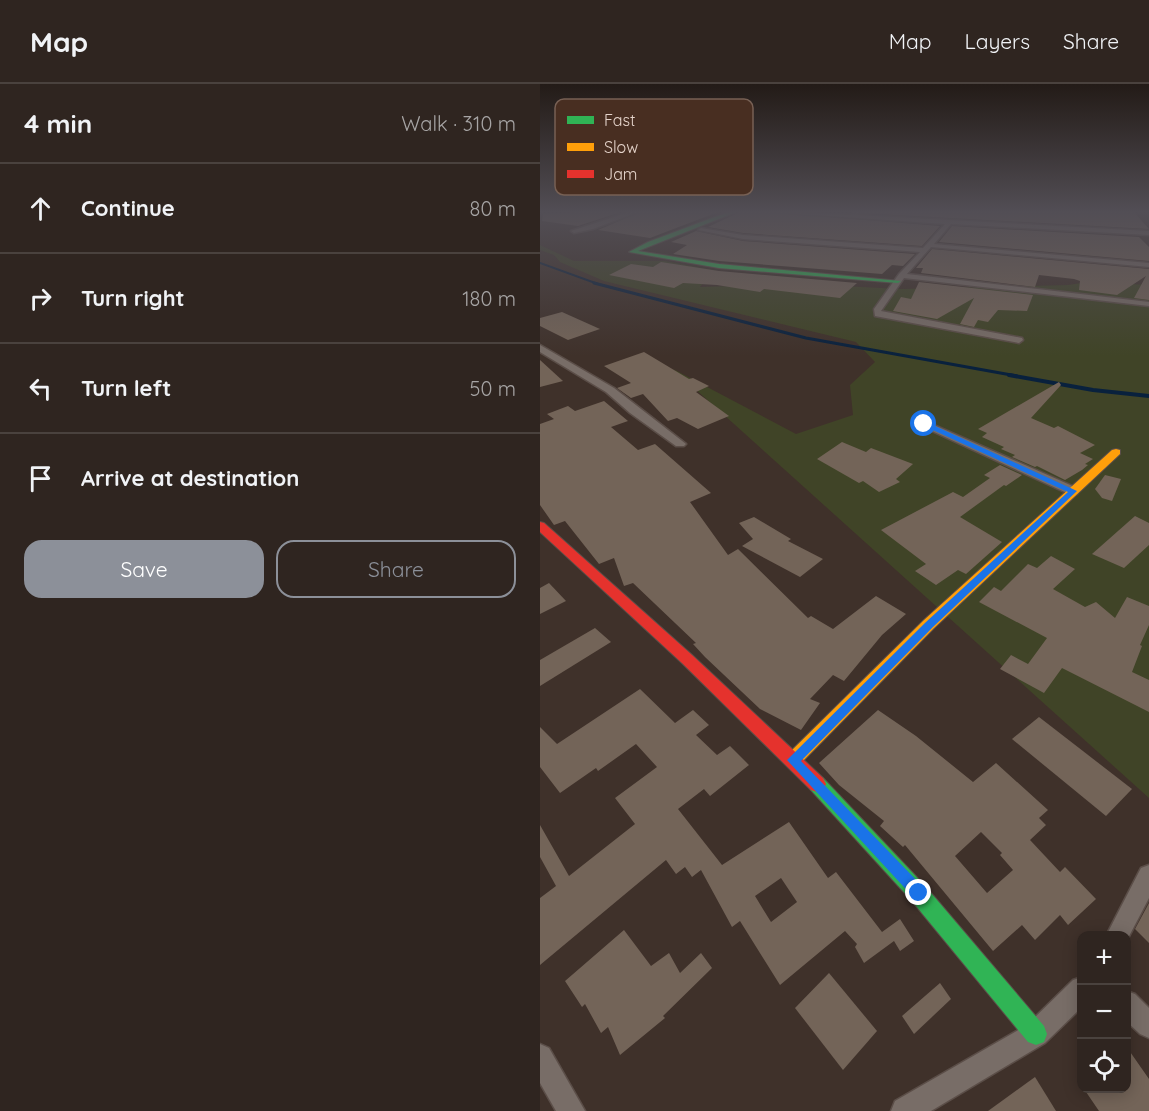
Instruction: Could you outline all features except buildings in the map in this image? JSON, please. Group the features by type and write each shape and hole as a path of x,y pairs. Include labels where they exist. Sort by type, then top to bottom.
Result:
{"street":[{"path":"681,260 719,266 900,279 1149,304"},
{"path":"916,260 877,311 878,314 1019,340"},
{"path":"1086,260 1149,265"},
{"path":"540,348 610,390 680,444"},
{"path":"924,424 1073,491"},
{"path":"793,760 929,624 1116,452"},
{"path":"540,526 614,591 793,760 919,893 1036,1034"},
{"path":"1120,931 1149,876"},
{"path":"905,1111 1036,1034 1077,994"},
{"path":"1131,1008 1149,1025"},
{"path":"540,1058 571,1111"}],"green space":[{"path":"558,260 665,261 717,271 709,276 700,287 802,284 901,289 1068,285 1088,282 1149,285 1149,798 673,369 796,434 853,415 850,385 875,362 856,342 604,281"}],"waterway":[{"path":"540,263 598,284"},
{"path":"594,283 806,338 1017,376"},
{"path":"1009,375 1093,390 1149,396"}],"traffic: fast":[{"path":"681,260 719,266 898,281"},
{"path":"817,784 919,894 1036,1034"}],"traffic: slow":[{"path":"793,760 929,624 1116,452"}],"traffic: jam":[{"path":"540,526 687,659 817,784"}],"route":[{"path":"919,893 793,760 929,624 1073,491 924,424"}]}
